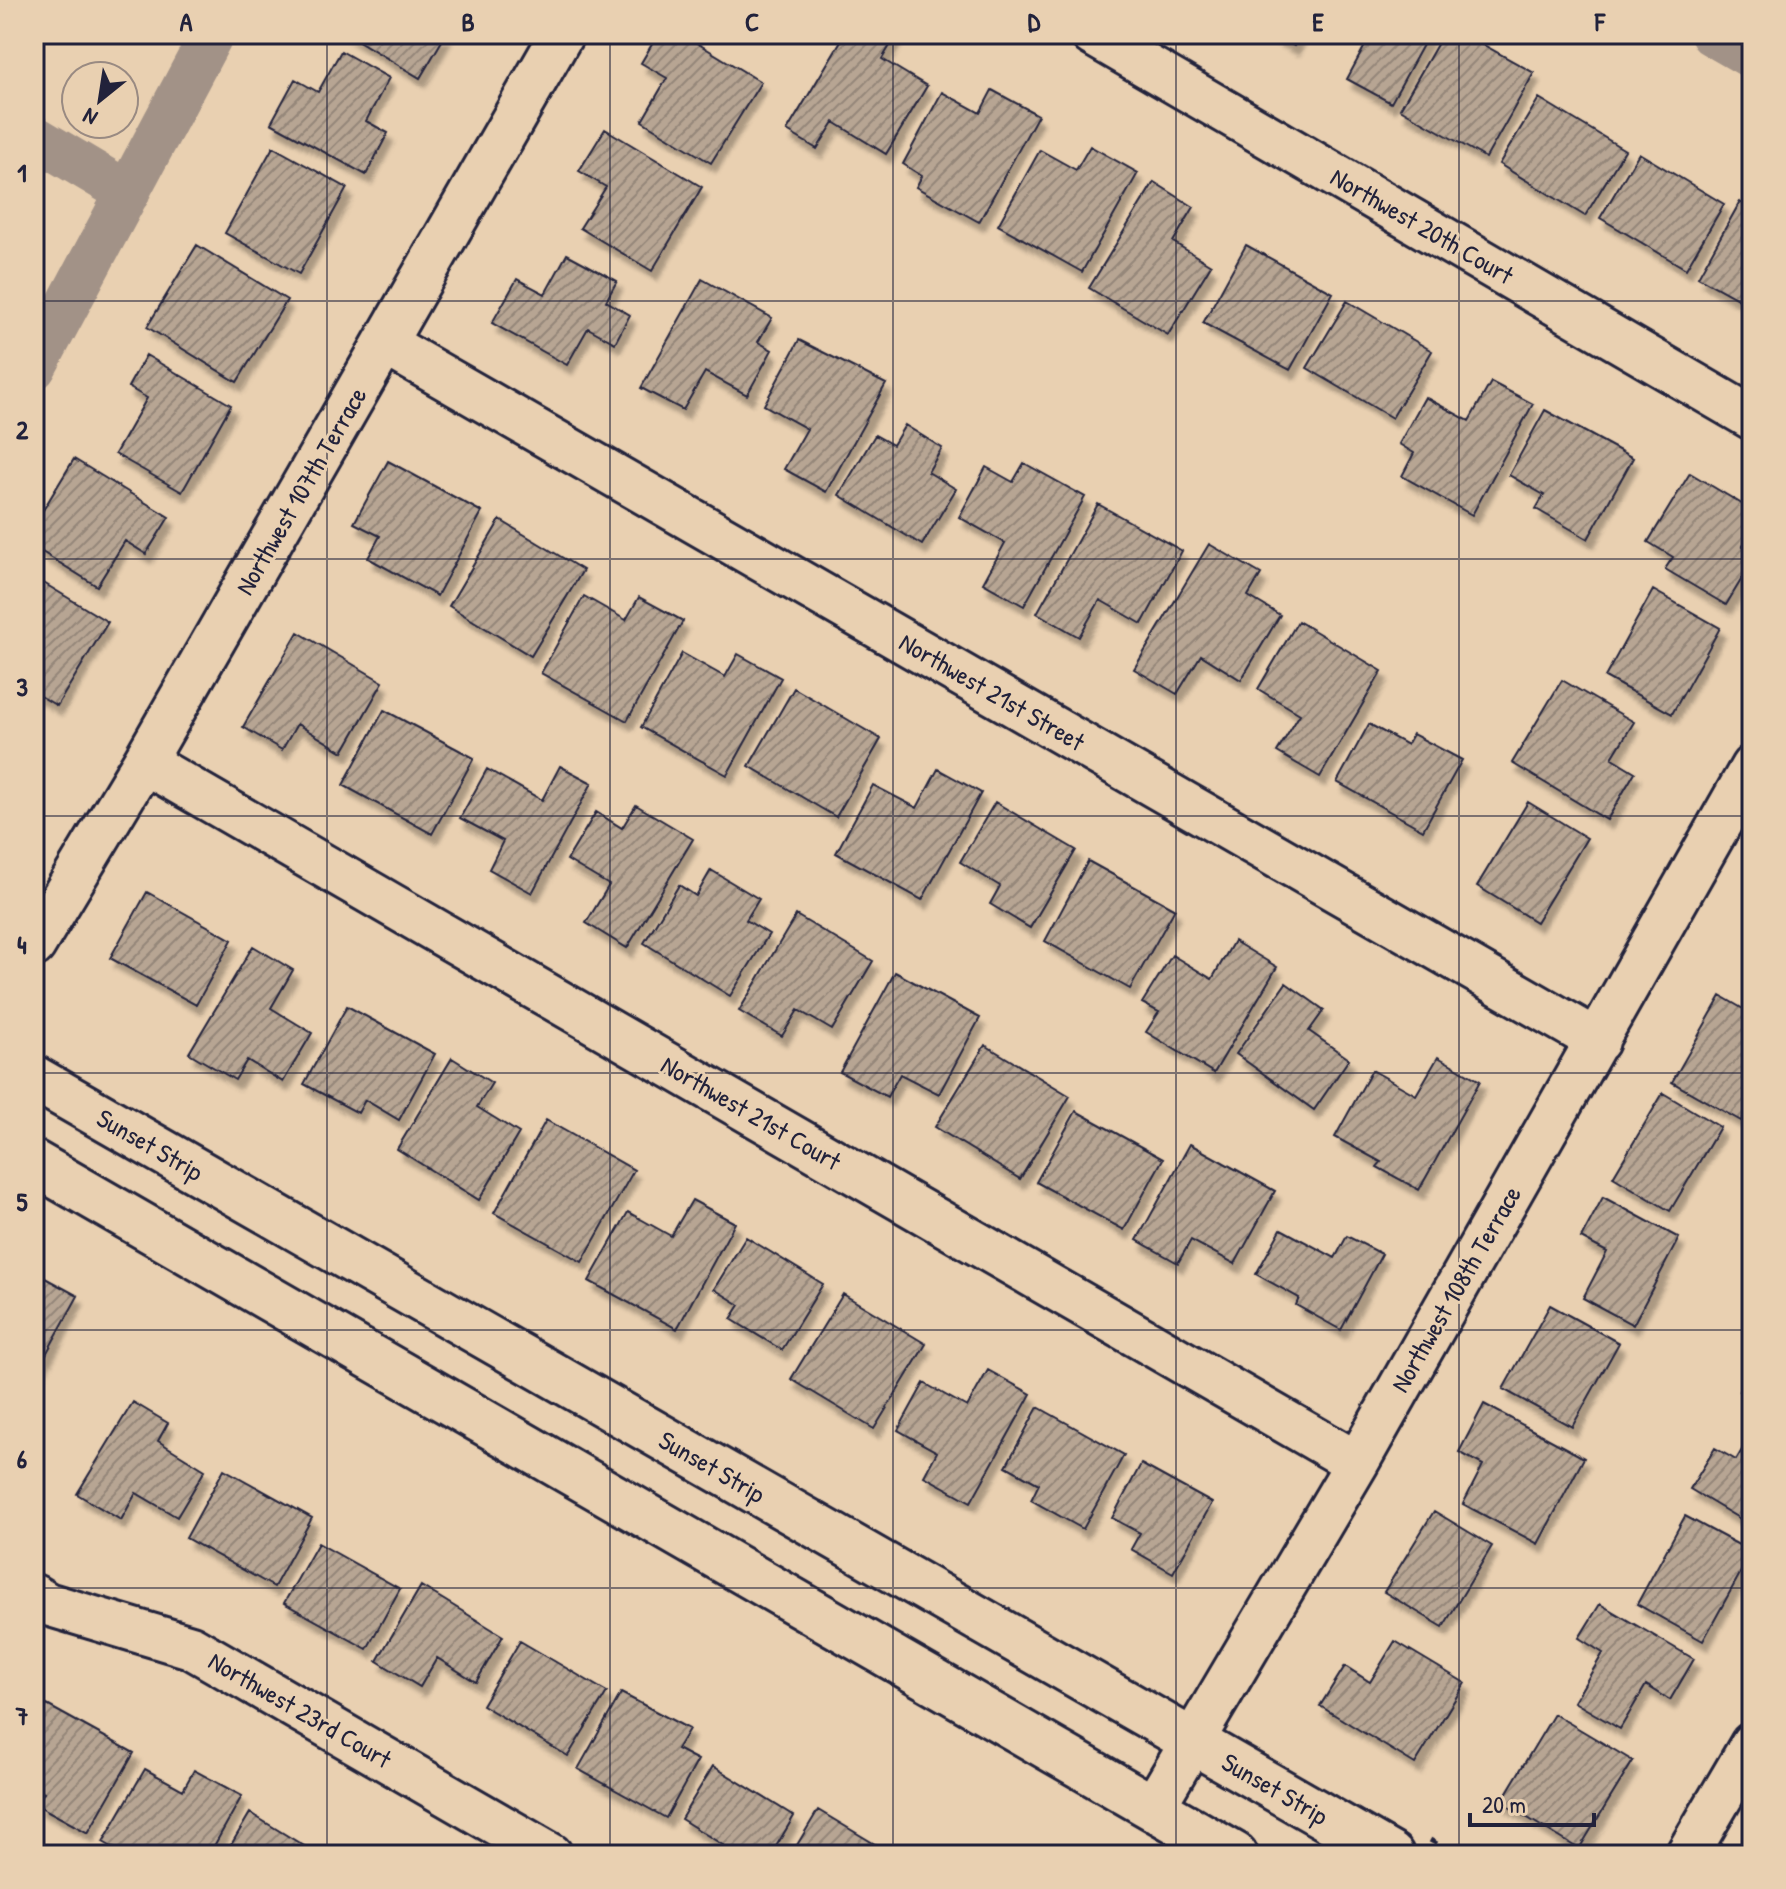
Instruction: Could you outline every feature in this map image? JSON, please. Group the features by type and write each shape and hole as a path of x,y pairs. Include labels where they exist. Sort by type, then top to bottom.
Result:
{"street":[{"name":"Northwest 107th Terrace","path":"34,945 144,762 562,34"},
{"name":"Northwest 20th Court","path":"1092,34 1752,418"},
{"name":"Northwest 21st Street","path":"386,344 1598,1041"},
{"name":"Northwest 21st Court","path":"144,762 1357,1463"},
{"name":"Northwest 108th Terrace","path":"1153,1808 1357,1463 1752,767"},
{"name":"Sunset Strip","path":"34,1078 1391,1855"},
{"path":"34,1163 1235,1855"},
{"name":"Northwest 23rd Court","path":"34,1596 47,1604 191,1647 551,1855"},
{"path":"1687,1855 1752,1744"}],"building":[{"path":"347,34 446,34 420,78"},
{"path":"658,34 682,34 761,82 711,163 642,121 667,78 641,63"},
{"path":"845,34 897,34 882,59 927,86 886,154 834,122 817,149 787,131"},
{"path":"1272,34 1300,34 1294,46"},
{"path":"1358,34 1429,34 1391,103 1347,79 1368,40"},
{"path":"1443,34 1464,34 1534,73 1486,158 1400,109"},
{"path":"341,51 389,78 366,121 388,133 366,175 271,123 295,79 318,92"},
{"path":"992,90 1038,115 979,222 916,187 922,176 903,164 942,92 980,113"},
{"path":"1539,98 1625,150 1585,216 1499,164"},
{"path":"605,129 702,187 652,271 580,228 606,187 579,171"},
{"path":"1090,146 1138,173 1082,272 998,225 1040,150 1076,170"},
{"path":"273,147 347,188 299,274 225,233"},
{"path":"1639,153 1724,204 1686,269 1600,218"},
{"path":"1154,182 1194,207 1173,242 1211,265 1168,335 1089,288"},
{"path":"1740,202 1752,209 1752,307 1698,277"},
{"path":"197,245 287,300 237,382 147,327"},
{"path":"1246,245 1333,293 1290,370 1203,323"},
{"path":"567,254 617,281 606,301 630,315 615,343 588,328 567,365 492,323 517,279 545,294"},
{"path":"702,279 772,318 758,342 772,350 747,395 705,372 683,410 641,388"},
{"path":"1347,301 1432,351 1392,418 1307,368"},
{"path":"799,340 886,384 826,492 784,469 807,429 764,405"},
{"path":"146,355 231,405 182,492 115,454 147,398 128,387"},
{"path":"1491,382 1533,404 1472,515 1402,476 1414,453 1399,444 1425,397 1469,421"},
{"path":"1545,410 1633,458 1588,539 1536,509 1544,495 1509,475"},
{"path":"905,425 942,448 928,472 956,489 922,545 839,495 875,435 893,445"},
{"path":"74,459 169,517 146,554 125,541 97,586 34,547 34,525"},
{"path":"388,461 482,512 437,596 368,558 380,536 354,523"},
{"path":"1024,463 1085,497 1024,606 983,583 1005,543 959,517 986,467 1013,482"},
{"path":"1690,473 1752,510 1752,530 1743,546 1752,552 1752,562 1726,605 1665,569 1673,557 1648,542"},
{"path":"1098,504 1182,551 1142,624 1100,600 1079,637 1037,613"},
{"path":"500,520 583,570 531,656 449,606"},
{"path":"1209,544 1261,574 1248,596 1280,615 1241,680 1201,655 1177,694 1134,669"},
{"path":"42,582 108,622 57,706 34,692 34,595"},
{"path":"1653,590 1720,628 1672,714 1605,677"},
{"path":"584,596 626,620 639,597 683,621 627,721 541,673"},
{"path":"1298,621 1382,671 1320,777 1277,752 1300,714 1258,689"},
{"path":"298,632 383,682 343,752 297,724 282,750 243,727"},
{"path":"682,653 725,677 738,654 781,678 727,775 641,727"},
{"path":"1562,680 1634,722 1612,758 1635,772 1607,820 1512,763"},
{"path":"794,688 881,739 836,817 749,766"},
{"path":"384,710 474,758 432,834 343,785"},
{"path":"1369,724 1407,745 1413,734 1462,760 1423,830 1337,782"},
{"path":"560,766 592,783 532,893 489,869 503,841 460,818 487,769 542,800"},
{"path":"938,769 981,793 922,900 836,853 873,785 917,808"},
{"path":"995,802 1076,850 1030,928 990,904 1000,886 960,862"},
{"path":"1528,802 1587,838 1536,922 1477,886"},
{"path":"636,805 693,839 627,948 586,923 609,885 567,860 596,812 622,828"},
{"path":"1088,861 1175,909 1130,989 1045,941"},
{"path":"711,870 759,899 746,920 769,934 730,996 644,943 679,885 696,896"},
{"path":"147,892 232,940 196,1005 110,958"},
{"path":"796,915 873,961 832,1030 798,1010 782,1036 739,1011"},
{"path":"1234,941 1277,967 1214,1073 1146,1032 1159,1012 1142,1003 1172,955 1212,979"},
{"path":"253,946 293,970 271,1008 312,1033 283,1082 247,1060 235,1080 189,1053"},
{"path":"895,972 980,1018 939,1094 900,1074 887,1097 840,1072"},
{"path":"1286,983 1324,1010 1309,1031 1349,1059 1314,1110 1236,1054"},
{"path":"1721,996 1752,1014 1752,1102 1741,1121 1672,1082"},
{"path":"347,1006 435,1054 399,1120 365,1100 358,1113 304,1084"},
{"path":"985,1045 1070,1096 1020,1179 935,1127"},
{"path":"1438,1057 1480,1081 1419,1190 1377,1167 1381,1162 1335,1137 1372,1070 1416,1095"},
{"path":"452,1058 492,1083 477,1107 519,1133 479,1200 397,1149"},
{"path":"1663,1093 1720,1127 1670,1211 1613,1177"},
{"path":"1076,1111 1163,1159 1124,1230 1036,1182"},
{"path":"546,1120 634,1170 582,1262 494,1213"},
{"path":"1190,1144 1275,1191 1235,1264 1191,1240 1178,1263 1137,1240"},
{"path":"1603,1197 1679,1238 1633,1325 1583,1298 1607,1252 1581,1238"},
{"path":"692,1200 735,1223 677,1329 589,1281 628,1212 671,1236"},
{"path":"1281,1229 1335,1258 1347,1236 1382,1254 1341,1330 1296,1305 1299,1298 1256,1274"},
{"path":"746,1237 823,1284 782,1350 731,1319 740,1305 714,1289"},
{"path":"34,1272 78,1296 34,1376"},
{"path":"843,1294 926,1344 874,1429 791,1379"},
{"path":"1550,1305 1619,1343 1572,1427 1503,1389"},
{"path":"1752,1368 1752,1398 1739,1391"},
{"path":"988,1370 1031,1394 971,1502 924,1476 937,1452 898,1430 924,1383 967,1407"},
{"path":"133,1402 168,1423 158,1441 205,1470 177,1517 136,1493 121,1520 77,1494"},
{"path":"1484,1404 1584,1458 1538,1544 1463,1504 1483,1465 1459,1452"},
{"path":"1038,1407 1124,1455 1083,1529 1031,1500 1039,1484 1006,1466"},
{"path":"1752,1433 1752,1526 1690,1489 1715,1448 1736,1460"},
{"path":"1141,1464 1212,1503 1173,1573 1131,1549 1140,1533 1112,1518"},
{"path":"224,1469 312,1518 274,1587 186,1538"},
{"path":"1434,1511 1492,1546 1443,1627 1384,1592"},
{"path":"1685,1516 1752,1552 1703,1641 1637,1604"},
{"path":"318,1543 400,1589 367,1649 284,1603"},
{"path":"421,1586 503,1636 476,1682 437,1658 420,1687 377,1661"},
{"path":"1600,1604 1694,1659 1670,1700 1646,1685 1620,1729 1574,1702 1603,1653 1579,1638"},
{"path":"520,1641 607,1692 568,1756 482,1705"},
{"path":"1395,1641 1465,1683 1415,1764 1320,1706 1345,1666 1370,1682"},
{"path":"621,1693 689,1729 677,1749 698,1760 666,1818 578,1769"},
{"path":"47,1705 134,1753 88,1833 37,1805 44,1792 34,1787 34,1728"},
{"path":"1554,1714 1633,1761 1579,1849 1501,1802"},
{"path":"713,1766 794,1816 771,1855 739,1855 681,1819"},
{"path":"145,1769 183,1790 194,1770 242,1796 209,1855 126,1855 103,1842"},
{"path":"818,1810 893,1855 791,1855"},
{"path":"250,1813 319,1855 225,1855"}],"waterway":[{"path":"34,368 212,34"},
{"path":"1712,34 1752,57"},
{"path":"34,137 128,193"}]}
